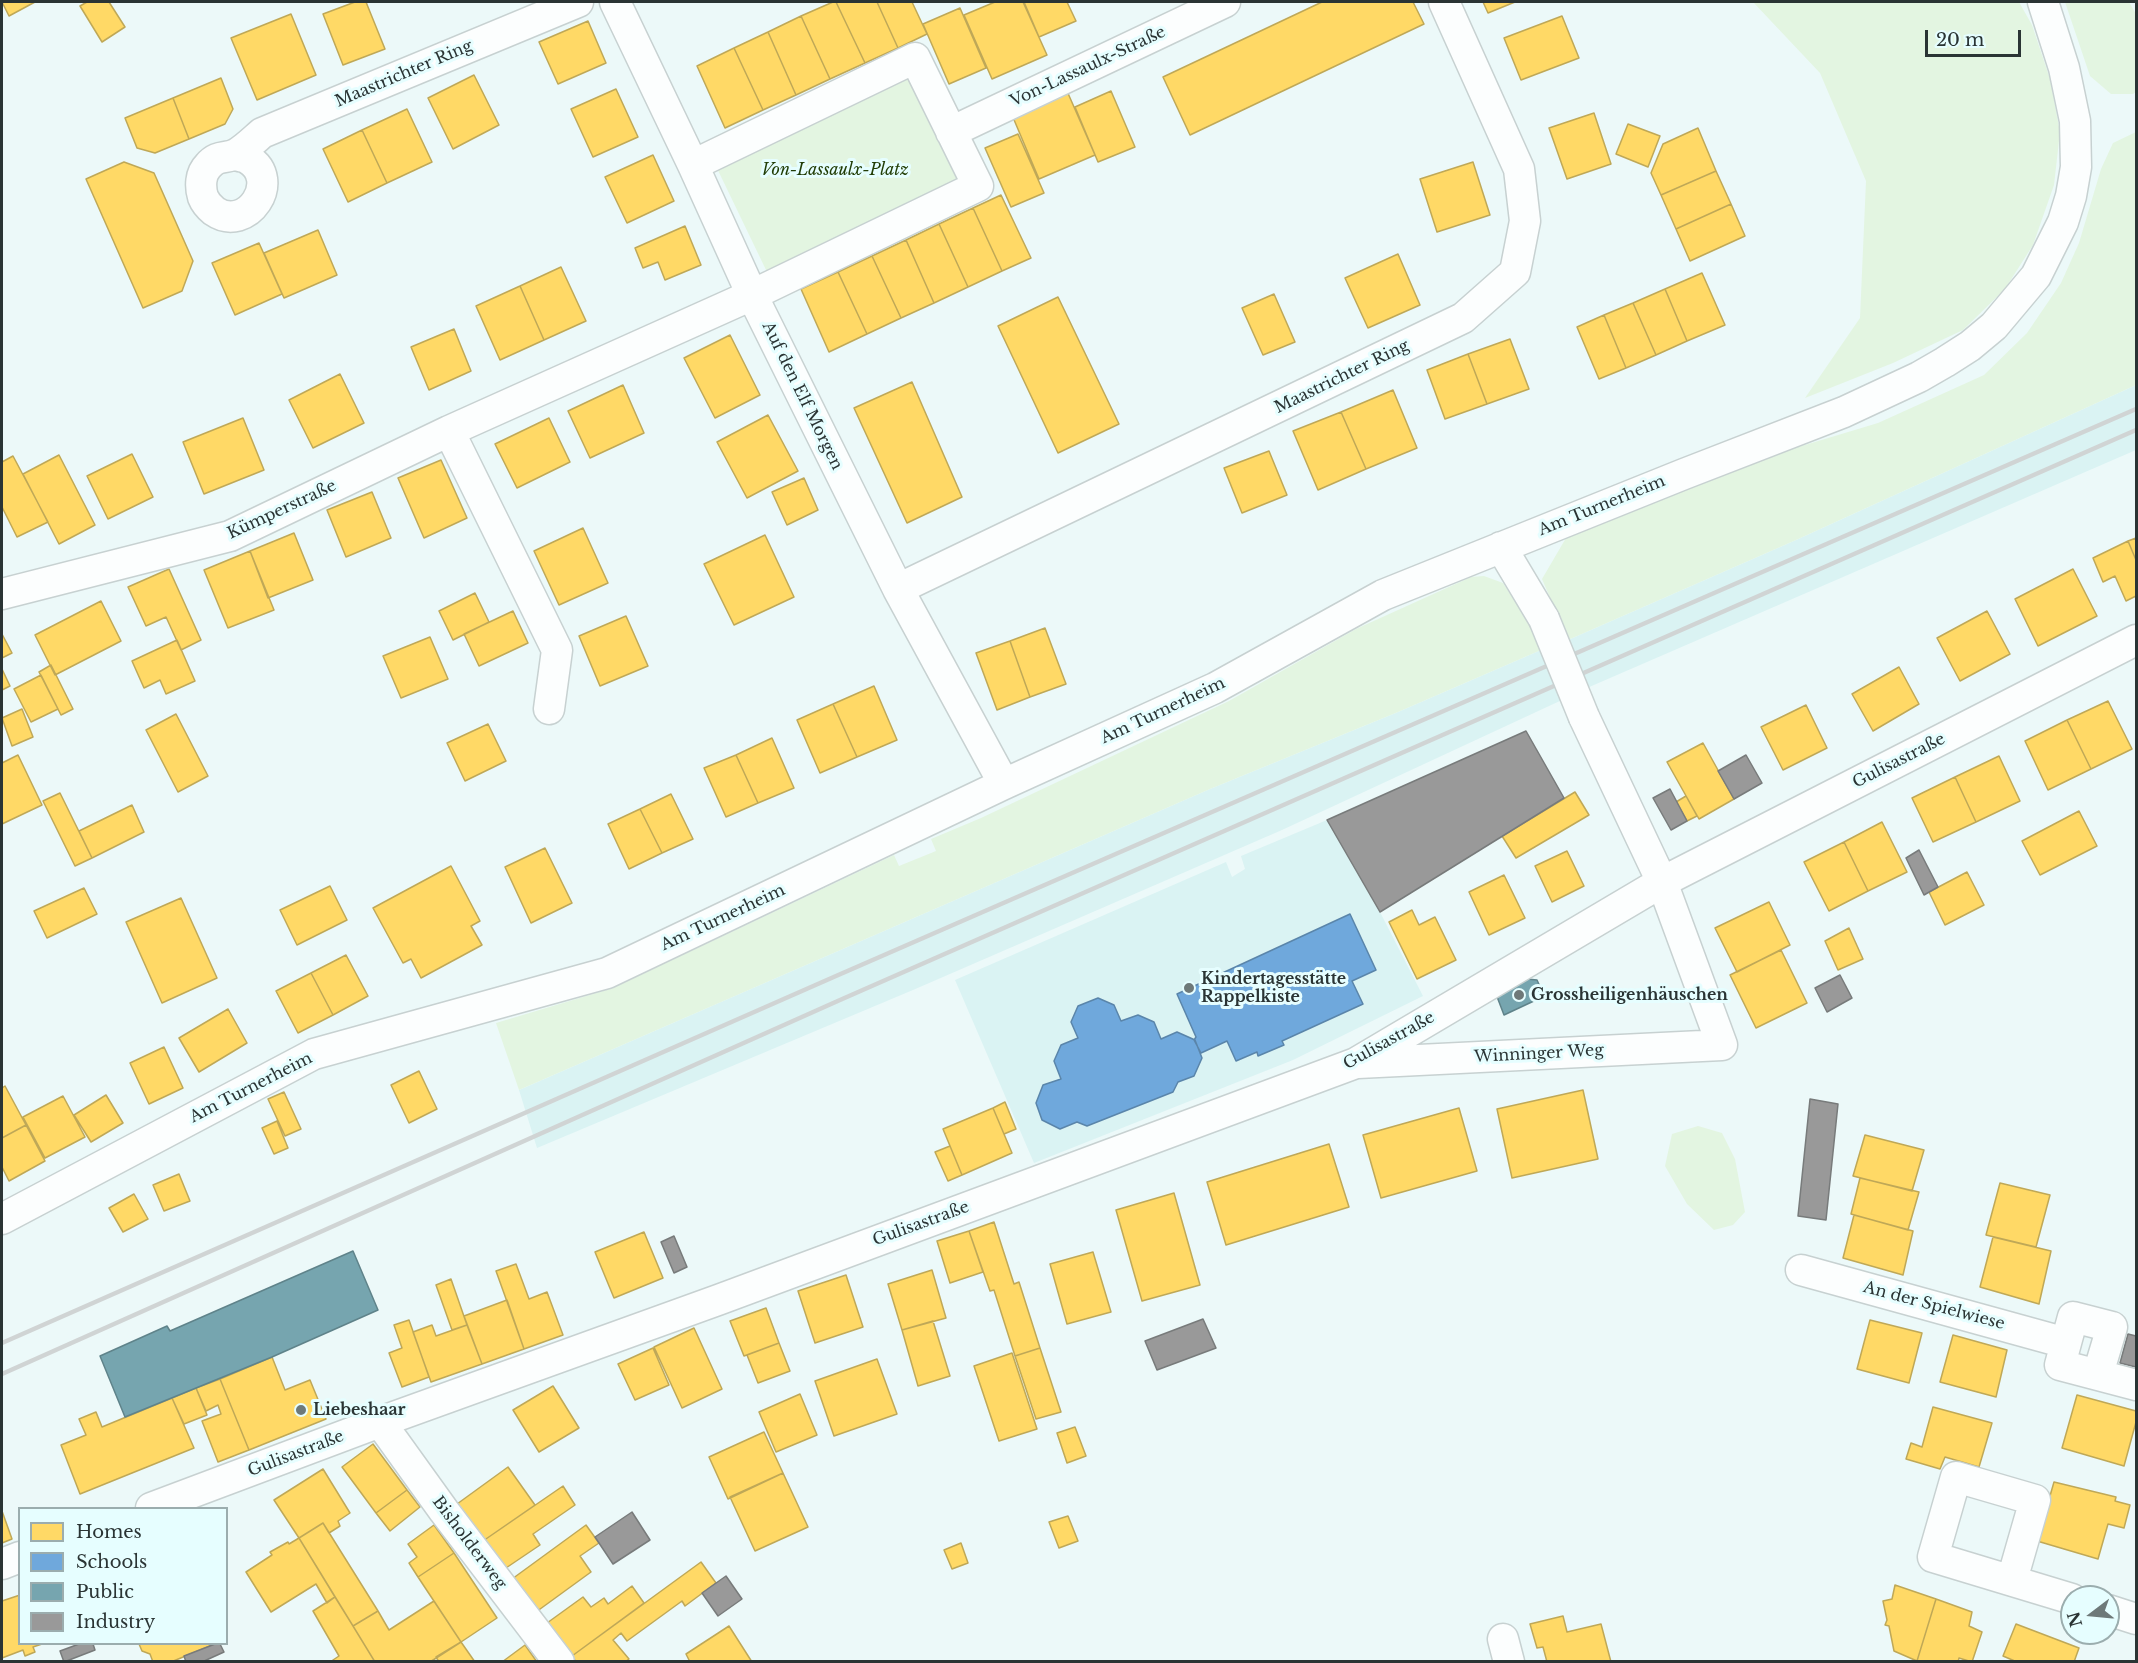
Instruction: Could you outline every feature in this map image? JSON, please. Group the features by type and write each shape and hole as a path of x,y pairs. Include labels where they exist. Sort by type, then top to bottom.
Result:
{"street":[{"name":"Maastrichter Ring","path":"235,155 262,133 578,2"},
{"name":"Auf den Elf Morgen","path":"615,2 752,295 898,589 1004,784"},
{"name":"Von-Lassaulx-Straße","path":"951,132 1225,2"},
{"name":"Maastrichter Ring","path":"898,589 1463,318 1515,273 1525,220 1519,168 1444,2"},
{"name":"Am Turnerheim","path":"4,1212 314,1054 607,973 1004,784 1215,688 1383,595 1869,400 1945,362 1970,346 1994,326 2036,276 2052,248 2066,214 2076,167 2075,121 2064,68 2043,2"},
{"path":"693,165 915,58 978,186 752,295"},
{"name":"Kümperstraße","path":"2,594 230,536 449,431 752,295"},
{"path":"449,431 557,650 549,709"},
{"path":"1501,547 1544,619 1584,717 1662,882"},
{"name":"Gulisastraße","path":"156,1507 380,1422 718,1300 1356,1063 1662,882 2136,639"},
{"name":"Winninger Weg","path":"1356,1063 1722,1045 1662,882"},
{"name":"An der Spielwiese","path":"1801,1270 2066,1343"},
{"path":"2098,1374 2112,1327 2073,1317 2060,1365 2136,1385"},
{"name":"Bisholderweg","path":"380,1422 444,1511 559,1662"},
{"path":"2,1564 18,1558"},
{"path":"2012,1580 2060,1595"},
{"path":"2120,1614 2136,1619"}],"shaded area":[{"path":"2136,385 2136,450 1587,688 1568,640 1796,540"},
{"path":"1541,650 1562,700 1282,830 913,990 537,1148 519,1090 1210,789"},
{"name":"Kindertagesstätte Rappelkiste","path":"1327,820 1380,912 1423,996 1293,1060 1034,1163 955,980 1226,862 1232,877 1245,869 1241,856"}],"green space":[{"path":"1753,2 2019,2 2032,25 2050,79 2060,132 2054,185 2033,245 2005,289 1963,330 1893,363 1805,398 1860,318 1866,181 1820,73"},
{"path":"2065,2 2129,2 2136,14 2136,92 2111,94 2090,76"},
{"name":"Von-Lassaulx-Platz","path":"904,67 958,179 767,272 713,160"},
{"path":"2136,132 2136,385 1796,540 1568,640 1542,579 1566,538 1765,457 1878,423 1984,375 2027,333 2061,283 2079,243 2101,169 2113,143"},
{"path":"1484,576 1503,583 1531,625 1541,650 1210,789 519,1090 496,1023 613,988 894,855 899,866 936,851 931,839 981,818 1229,701 1356,629 1471,577"},
{"path":"1698,1126 1722,1133 1735,1159 1745,1212 1733,1225 1714,1230 1687,1204 1665,1166 1672,1134"}],"building: Homes":[{"path":"2,2 35,2 9,16"},
{"path":"87,2 109,2 125,27 102,42 80,6"},
{"path":"355,2 366,2 385,49 343,65 323,14"},
{"path":"836,2 865,63 830,79 801,16"},
{"path":"836,2 877,2 898,48 865,63"},
{"path":"877,2 912,2 927,34 898,48"},
{"path":"995,2 1023,2 1047,55 992,79 964,15"},
{"path":"1024,2 1067,2 1076,21 1039,37"},
{"path":"1322,2 1413,2 1424,24 1190,135 1163,77"},
{"path":"1483,2 1515,2 1488,13"},
{"path":"960,8 986,68 949,84 923,24"},
{"path":"291,14 316,75 257,100 231,38"},
{"path":"801,16 830,79 796,95 768,32"},
{"path":"1562,16 1579,58 1521,80 1504,38"},
{"path":"588,21 606,63 558,84 539,42"},
{"path":"768,32 796,95 763,110 734,48"},
{"path":"734,48 763,110 725,128 697,66"},
{"path":"474,75 499,125 453,149 428,98"},
{"path":"221,78 233,109 225,124 189,139 173,98"},
{"path":"616,89 638,137 593,157 571,109"},
{"path":"1067,91 1095,155 1039,179 1012,115"},
{"path":"1111,91 1135,147 1098,162 1075,107"},
{"path":"173,98 189,139 155,153 137,148 125,118"},
{"path":"407,109 432,162 387,183 362,130"},
{"path":"1594,113 1611,164 1567,179 1549,128"},
{"path":"1628,124 1660,136 1648,167 1616,154"},
{"path":"1698,128 1716,171 1661,195 1651,173 1663,144"},
{"path":"362,130 387,183 348,202 323,149"},
{"path":"1018,134 1044,193 1011,207 985,148"},
{"path":"653,155 674,201 627,223 605,177"},
{"path":"124,162 154,173 193,261 182,291 143,308 86,179"},
{"path":"1473,162 1490,215 1437,232 1420,179"},
{"path":"1716,171 1731,204 1676,229 1661,195"},
{"path":"1001,195 1031,258 1002,271 973,208"},
{"path":"1731,204 1745,236 1690,261 1676,229"},
{"path":"973,208 1002,271 968,287 939,224"},
{"path":"939,224 968,287 934,303 906,240"},
{"path":"685,226 701,265 665,280 658,262 643,268 635,248"},
{"path":"318,230 337,275 284,298 264,253"},
{"path":"906,240 934,303 901,318 872,256"},
{"path":"259,243 282,294 235,315 212,263"},
{"path":"1398,254 1420,305 1368,328 1345,278"},
{"path":"872,256 901,318 867,334 838,272"},
{"path":"561,267 586,321 544,340 520,286"},
{"path":"838,272 867,334 829,352 801,289"},
{"path":"1702,273 1725,325 1687,341 1665,289"},
{"path":"520,286 544,340 500,360 476,306"},
{"path":"1665,289 1687,341 1656,355 1633,303"},
{"path":"1274,294 1295,342 1263,355 1242,308"},
{"path":"1058,297 1119,424 1058,453 998,326"},
{"path":"1633,303 1656,355 1626,368 1604,315"},
{"path":"1604,315 1626,368 1599,379 1577,327"},
{"path":"454,329 471,371 429,390 411,347"},
{"path":"730,335 760,395 715,418 684,358"},
{"path":"1510,339 1529,389 1487,404 1468,354"},
{"path":"1468,354 1487,404 1445,419 1427,370"},
{"path":"340,374 364,423 313,448 289,400"},
{"path":"912,382 962,497 907,523 854,408"},
{"path":"623,385 644,433 590,458 568,411"},
{"path":"1393,390 1417,448 1366,469 1341,412"},
{"path":"1341,412 1366,469 1318,490 1293,431"},
{"path":"768,415 798,471 747,498 717,442"},
{"path":"243,418 264,470 204,494 183,442"},
{"path":"549,418 570,462 517,488 495,444"},
{"path":"1269,451 1287,495 1242,513 1224,468"},
{"path":"132,454 153,497 108,519 87,476"},
{"path":"59,455 95,525 59,544 23,474"},
{"path":"13,456 48,522 17,537 2,507 2,462"},
{"path":"441,460 467,518 424,538 398,478"},
{"path":"804,478 818,510 787,525 772,492"},
{"path":"372,492 391,538 346,557 327,510"},
{"path":"583,528 608,583 559,605 534,551"},
{"path":"294,533 313,580 268,598 250,551"},
{"path":"765,535 794,597 734,625 704,564"},
{"path":"2136,538 2136,560 2128,541"},
{"path":"2128,541 2136,560 2136,596 2126,601 2115,576 2103,582 2093,558"},
{"path":"250,551 274,610 228,628 204,570"},
{"path":"169,569 201,640 181,650 166,617 146,626 128,587"},
{"path":"2073,569 2097,616 2038,646 2015,599"},
{"path":"475,593 489,622 453,640 439,611"},
{"path":"101,601 121,641 55,675 35,635"},
{"path":"513,611 528,643 479,666 464,634"},
{"path":"1987,611 2010,654 1960,681 1937,638"},
{"path":"626,616 648,666 600,686 579,636"},
{"path":"1045,628 1066,684 1030,697 1010,641"},
{"path":"2,634 12,653 2,658"},
{"path":"430,637 448,679 401,698 383,656"},
{"path":"177,640 195,681 166,694 160,680 144,688 132,661"},
{"path":"1010,641 1030,697 997,710 976,653"},
{"path":"51,665 73,709 61,715 39,672"},
{"path":"1899,667 1919,704 1873,731 1852,694"},
{"path":"2,669 10,686 2,690"},
{"path":"41,675 58,709 31,722 14,689"},
{"path":"874,686 897,740 857,757 833,704"},
{"path":"2108,701 2132,749 2091,769 2067,720"},
{"path":"833,704 857,757 820,773 797,720"},
{"path":"1806,705 1827,748 1783,770 1761,727"},
{"path":"22,709 33,737 12,746 2,718"},
{"path":"176,714 208,776 178,792 146,730"},
{"path":"2067,720 2091,769 2048,790 2025,741"},
{"path":"488,724 506,761 465,781 447,743"},
{"path":"772,738 794,788 758,803 736,755"},
{"path":"1703,743 1734,799 1699,819 1667,762"},
{"path":"18,755 42,805 2,824 2,763"},
{"path":"736,755 758,803 726,817 704,768"},
{"path":"1999,756 2020,801 1976,822 1955,777"},
{"path":"1955,777 1976,822 1933,842 1912,798"},
{"path":"1575,792 1589,815 1516,858 1502,836"},
{"path":"60,793 92,858 75,866 43,801"},
{"path":"671,794 693,839 662,853 640,809"},
{"path":"1686,796 1697,816 1687,821 1676,802"},
{"path":"132,805 144,832 92,858 79,831"},
{"path":"640,809 662,853 629,869 608,824"},
{"path":"2079,811 2097,846 2040,875 2022,841"},
{"path":"1882,822 1907,872 1868,891 1844,842"},
{"path":"1844,842 1868,891 1829,911 1804,862"},
{"path":"545,848 572,903 531,923 505,867"},
{"path":"1567,851 1584,886 1552,902 1535,866"},
{"path":"451,866 480,921 471,926 482,945 421,978 411,959 403,963 373,908"},
{"path":"1967,872 1984,905 1945,925 1929,892"},
{"path":"1504,875 1525,918 1489,935 1469,892"},
{"path":"330,886 347,920 297,945 280,910"},
{"path":"84,888 97,914 47,938 34,911"},
{"path":"181,898 217,978 162,1003 126,922"},
{"path":"1769,902 1790,945 1737,972 1715,928"},
{"path":"1412,910 1419,925 1435,917 1456,960 1417,979 1389,922"},
{"path":"1849,928 1863,959 1838,970 1825,941"},
{"path":"1781,950 1807,1003 1756,1028 1730,975"},
{"path":"346,955 368,996 333,1015 311,973"},
{"path":"311,973 333,1015 298,1033 276,991"},
{"path":"228,1009 247,1043 199,1072 179,1038"},
{"path":"164,1047 183,1088 149,1104 130,1063"},
{"path":"419,1071 437,1109 409,1123 391,1085"},
{"path":"5,1086 26,1125 2,1138 2,1088"},
{"path":"1583,1090 1598,1159 1512,1178 1497,1109"},
{"path":"284,1092 301,1129 285,1136 268,1099"},
{"path":"106,1095 123,1123 91,1142 74,1115"},
{"path":"63,1096 85,1137 45,1158 23,1117"},
{"path":"1005,1102 1016,1129 1004,1134 993,1108"},
{"path":"993,1108 1012,1153 962,1175 943,1129"},
{"path":"1459,1108 1477,1171 1381,1198 1363,1135"},
{"path":"277,1121 288,1148 274,1154 262,1128"},
{"path":"26,1125 45,1161 9,1181 2,1167 2,1138"},
{"path":"1865,1135 1924,1150 1912,1191 1853,1176"},
{"path":"1329,1144 1349,1207 1226,1245 1207,1182"},
{"path":"950,1146 962,1175 948,1181 935,1152"},
{"path":"179,1174 190,1201 164,1211 153,1185"},
{"path":"1860,1178 1919,1192 1908,1230 1851,1214"},
{"path":"2000,1183 2050,1195 2036,1247 1986,1235"},
{"path":"1174,1193 1200,1285 1142,1301 1116,1210"},
{"path":"134,1194 148,1219 123,1232 109,1208"},
{"path":"1854,1215 1913,1231 1903,1275 1843,1258"},
{"path":"994,1222 1014,1284 1019,1282 1040,1348 1015,1356 994,1290 990,1291 969,1231"},
{"path":"969,1231 983,1272 950,1283 937,1241"},
{"path":"644,1232 663,1278 614,1298 595,1252"},
{"path":"1993,1237 2051,1251 2039,1304 1980,1287"},
{"path":"1093,1252 1111,1312 1067,1324 1050,1264"},
{"path":"516,1264 529,1299 547,1292 563,1335 524,1349 496,1271"},
{"path":"932,1270 946,1318 902,1330 888,1284"},
{"path":"846,1275 863,1327 815,1343 798,1291"},
{"path":"451,1279 467,1325 452,1330 436,1285"},
{"path":"507,1300 524,1349 482,1364 464,1316"},
{"path":"766,1308 779,1343 744,1356 730,1321"},
{"path":"409,1320 429,1377 402,1387 389,1353 402,1348 394,1325"},
{"path":"1870,1320 1922,1333 1909,1383 1857,1369"},
{"path":"933,1321 950,1376 918,1386 902,1330"},
{"path":"432,1325 436,1336 467,1325 482,1364 431,1382 413,1332"},
{"path":"694,1328 722,1389 682,1408 654,1347"},
{"path":"1953,1335 2007,1350 1996,1397 1940,1382"},
{"path":"779,1343 790,1371 758,1383 747,1355"},
{"path":"653,1348 669,1385 635,1400 618,1364"},
{"path":"1040,1348 1061,1412 1036,1419 1015,1356"},
{"path":"1012,1353 1037,1429 999,1441 974,1366"},
{"path":"272,1357 285,1390 310,1380 326,1419 249,1450 220,1379"},
{"path":"877,1359 897,1414 834,1436 815,1381"},
{"path":"220,1379 249,1450 218,1462 202,1421 221,1414 218,1405 206,1411 196,1388"},
{"path":"553,1386 579,1428 539,1452 513,1410"},
{"path":"196,1388 207,1415 184,1424 172,1398"},
{"path":"800,1394 817,1435 776,1452 759,1412"},
{"path":"2077,1395 2136,1411 2136,1422 2124,1466 2062,1448"},
{"path":"172,1398 194,1448 80,1494 61,1445 86,1435 79,1419 96,1412 102,1427"},
{"path":"1933,1407 1992,1423 1979,1467 1945,1457 1940,1469 1906,1459 1911,1443 1922,1447"},
{"path":"1075,1427 1086,1456 1067,1463 1057,1433"},
{"path":"764,1432 783,1473 728,1499 709,1457"},
{"path":"373,1444 407,1490 376,1513 342,1467"},
{"path":"508,1467 535,1505 483,1541 457,1504"},
{"path":"323,1469 350,1513 338,1521 340,1526 329,1533 323,1523 299,1538 274,1500"},
{"path":"783,1473 808,1527 755,1551 730,1497"},
{"path":"2054,1482 2116,1497 2115,1501 2130,1505 2124,1528 2108,1524 2098,1559 2037,1541"},
{"path":"563,1486 575,1505 533,1534 540,1545 503,1570 483,1541"},
{"path":"407,1490 420,1507 390,1531 376,1513"},
{"path":"2,1511 12,1539 2,1543"},
{"path":"1068,1516 1078,1541 1059,1548 1049,1522"},
{"path":"323,1523 378,1611 353,1626 299,1538"},
{"path":"434,1525 454,1553 418,1577 409,1563 417,1557 408,1544"},
{"path":"586,1525 599,1543 580,1556 591,1572 536,1612 512,1579"},
{"path":"299,1538 335,1597 327,1603 316,1584 271,1612 246,1572 272,1555 270,1552"},
{"path":"961,1543 968,1563 952,1569 944,1550"},
{"path":"454,1553 497,1618 461,1642 418,1577"},
{"path":"701,1562 716,1583 685,1606 682,1601 627,1641 621,1633 613,1640 629,1659 625,1662 576,1662 572,1656"},
{"path":"1895,1585 1936,1599 1917,1661 1894,1651 1889,1626 1885,1625 1887,1620 1883,1601 1892,1599"},
{"path":"632,1586 644,1603 572,1656 547,1623 583,1597 591,1607 604,1598 608,1604"},
{"path":"18,1596 18,1645 39,1645 33,1647 35,1652 25,1656 23,1650 2,1658 2,1601"},
{"path":"335,1597 375,1662 330,1662 339,1656 313,1611"},
{"path":"1936,1599 1972,1612 1969,1626 1982,1632 1972,1662 1959,1658 1958,1662 1917,1661"},
{"path":"434,1601 461,1642 430,1662 375,1662 353,1626 378,1611 389,1630"},
{"path":"1563,1616 1567,1632 1601,1624 1611,1662 1547,1662 1543,1647 1537,1648 1530,1624"},
{"path":"2016,1624 2060,1641 2060,1645 2079,1648 2074,1662 2017,1662 2003,1656"},
{"path":"729,1626 752,1662 690,1662 686,1654"},
{"path":"461,1642 475,1662 439,1662 436,1657"},
{"path":"139,1645 210,1646 171,1662 153,1662 150,1654 142,1651"},
{"path":"525,1645 537,1662 502,1662"}],"building: Schools":[{"path":"1350,914 1376,970 1352,981 1363,1004 1282,1041 1284,1045 1258,1056 1257,1052 1236,1061 1227,1041 1201,1053 1177,994"},
{"path":"1098,998 1114,1005 1121,1021 1138,1015 1154,1022 1161,1039 1177,1032 1195,1040 1202,1058 1194,1076 1178,1082 1173,1092 1087,1126 1077,1122 1060,1129 1042,1120 1036,1103 1043,1085 1061,1079 1054,1061 1061,1045 1078,1038 1071,1022 1078,1006"}],"building: Public":[{"path":"1527,979 1537,980 1542,991 1536,1000 1504,1015 1496,994"},
{"path":"353,1251 378,1310 272,1357 125,1417 100,1356 167,1326 170,1331"}],"building: Industry":[{"path":"1526,731 1564,798 1380,912 1327,820"},
{"path":"1746,755 1762,783 1734,799 1718,771"},
{"path":"1670,789 1687,821 1671,830 1653,798"},
{"path":"1919,850 1938,887 1924,895 1906,858"},
{"path":"1840,975 1852,998 1827,1012 1815,988"},
{"path":"1810,1099 1838,1104 1826,1220 1798,1216"},
{"path":"674,1236 687,1267 674,1273 661,1242"},
{"path":"1203,1319 1216,1348 1157,1370 1145,1341"},
{"path":"2128,1334 2136,1336 2136,1367 2120,1363"},
{"path":"632,1512 650,1540 613,1564 595,1537"},
{"path":"726,1576 742,1599 718,1616 702,1593"},
{"path":"76,1645 93,1645 95,1650 64,1662 60,1651"},
{"path":"212,1645 220,1645 224,1652 202,1662 186,1662 184,1656"}],"railway":[{"path":"2,1343 836,976 2136,409"},
{"path":"2,1374 840,1000 2136,430"}],"place":[{"name":"Kindertagesstätte Rappelkiste","path":"1189,988"},
{"name":"Grossheiligenhäuschen","path":"1519,995"},
{"name":"Liebeshaar","path":"301,1410"}]}
